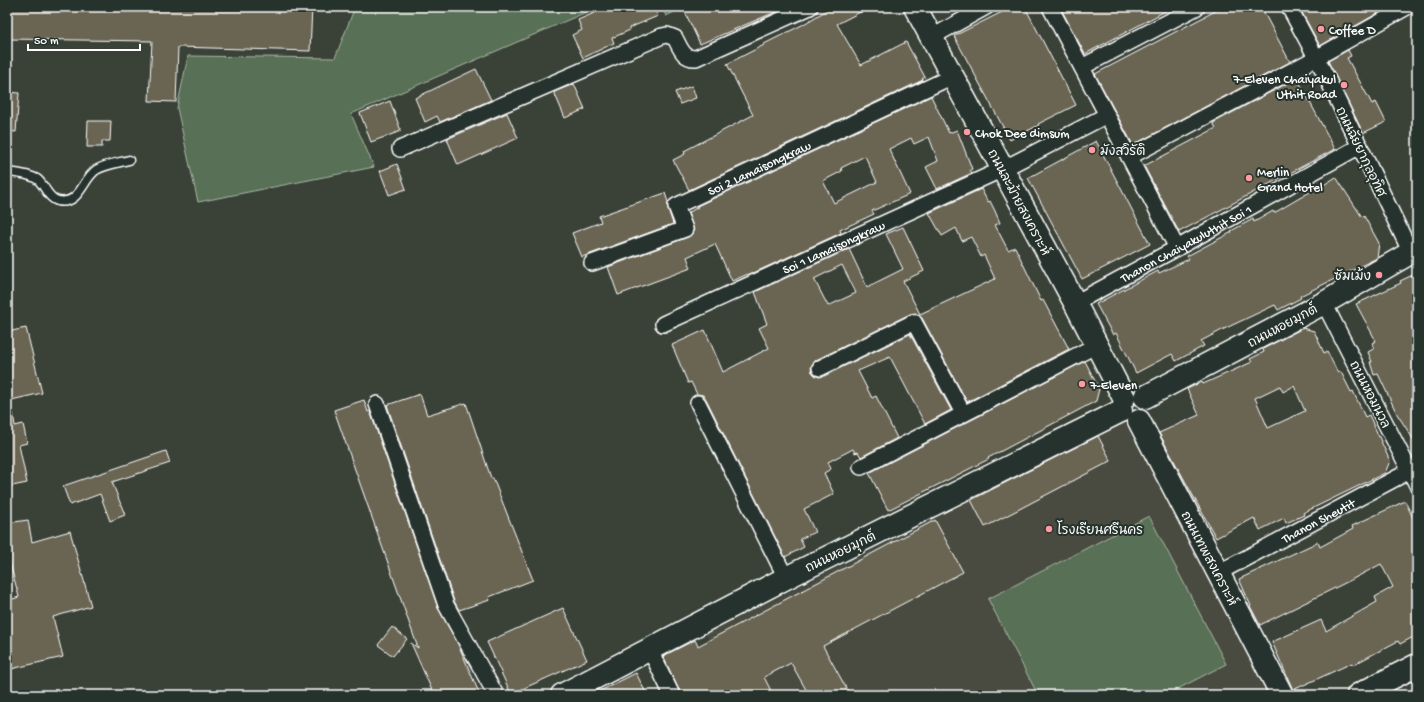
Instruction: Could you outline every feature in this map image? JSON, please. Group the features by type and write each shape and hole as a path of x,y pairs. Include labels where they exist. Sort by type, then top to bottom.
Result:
{"street":[{"path":"400,149 662,36 667,35 675,38 684,54 688,57 696,58 810,7"},
{"name":"ถนนละม้ายสงเคราะห์","path":"915,7 1075,303 1128,410"},
{"path":"932,37 986,7"},
{"path":"1050,7 1177,248"},
{"path":"1082,67 1197,7"},
{"name":"ถนนฉัยยากุลอุทิศ","path":"1289,7 1414,251"},
{"path":"1129,157 1316,58 1407,7"},
{"name":"Soi 2 Lamaisongkraw","path":"592,263 685,229 676,206 953,76"},
{"name":"Soi 1 Lamaisongkraw","path":"663,324 1003,169 1107,115"},
{"name":"Thanon Chaiyakuluthit Soi 1","path":"1075,303 1360,146"},
{"name":"ถนนหอยมุกต์","path":"562,695 786,578 1128,410 1132,393 1145,397 1324,303 1414,251"},
{"name":"ถนนหอมนวล","path":"1324,303 1414,468 1417,485"},
{"path":"820,368 914,322 963,413"},
{"path":"860,467 1097,345"},
{"path":"698,403 786,578"},
{"path":"377,404 446,605 496,695"},
{"name":"ถนนเทพสงเคราะห์","path":"1128,410 1218,572 1282,694"},
{"name":"Thanon Sheutit","path":"1218,572 1414,468"},
{"path":"650,650 672,695"},
{"path":"1358,695 1417,665"}],"lane":[{"path":"7,172 28,175 37,179 51,197 55,200 64,201 77,195 91,174 100,168 129,160"}],"shaded area":[{"name":"โรงเรียนศรีนคร","path":"1125,423 1272,695 736,695 706,634"},
{"path":"1417,685 1417,695 1397,695"}],"green space":[{"path":"355,7 598,7 351,114 374,167 198,202 177,108 188,56 335,58"},
{"path":"662,7 685,7 666,16"},
{"path":"1149,516 1226,664 1166,695 1038,695 988,599"}],"building":[{"path":"7,7 312,7 310,51 178,47 176,102 149,101 152,41 7,39"},
{"path":"608,7 654,7 658,16 629,28 630,30 612,38 614,43 583,58 572,35 582,30 578,20"},
{"path":"691,7 787,7 700,44 684,10"},
{"path":"832,7 870,7 837,24 861,65 906,42 925,77 922,79 923,80 689,190 673,160 685,154 684,151 753,115 727,64 802,25"},
{"path":"1012,7 1025,7 1076,105 1010,140 954,36"},
{"path":"1060,7 1173,7 1085,54"},
{"path":"1223,7 1261,7 1290,62 1133,145 1095,74"},
{"path":"1299,7 1389,7 1320,46"},
{"path":"1348,50 1351,56 1347,58 1372,104 1376,102 1386,122 1363,133 1328,61"},
{"path":"476,69 491,100 440,122 437,116 425,122 415,98"},
{"path":"1297,78 1335,149 1179,232 1144,166 1216,128 1213,123"},
{"path":"574,84 585,109 565,118 554,92"},
{"path":"692,86 696,98 680,104 675,92"},
{"path":"7,92 19,93 16,132 7,131"},
{"path":"931,96 949,133 957,130 972,169 970,170 972,173 937,189 926,167 938,161 929,137 914,144 911,138 889,149 910,194 872,211 874,214 840,230 841,233 749,275 748,274 732,281 715,244 687,257 691,268 618,295 608,267 688,237 694,230 688,213 698,207 697,206","holes":["865,156 877,182 834,203 823,181 842,171 841,168"]},
{"path":"390,101 401,131 371,142 360,113"},
{"path":"507,113 518,138 458,165 447,139"},
{"path":"88,121 111,121 110,141 102,141 102,147 87,147"},
{"path":"1096,141 1150,244 1082,279 1028,178"},
{"path":"397,164 406,189 389,195 380,171"},
{"path":"1336,177 1362,217 1364,216 1379,243 1377,258 1300,296 1301,298 1278,310 1275,305 1224,329 1201,341 1204,346 1176,361 1172,354 1136,373 1116,333 1113,335 1096,304 1158,271 1159,273 1189,259 1187,256 1232,232 1231,231 1253,219 1254,222 1273,211 1274,213"},
{"path":"981,189 995,211 1000,223 995,225 1008,250 1015,247 1041,301 1043,300 1069,349 967,402 922,318 915,313 910,314 816,360 811,367 812,372 819,377 824,376 910,334 951,410 925,424 890,357 858,371 872,398 876,396 897,438 861,457 858,452 855,453 853,449 828,462 831,469 824,473 834,494 804,509 815,532 800,539 804,547 785,557 706,399 703,395 697,394 691,382 688,383 672,345 705,330 723,372 769,348 759,328 767,324 755,292 849,249 867,287 903,269 886,234 903,227 924,271 903,281 920,314 995,279 984,255 981,257 971,237 962,241 956,228 942,236 929,213","holes":["842,265 856,293 828,306 814,279"]},
{"path":"665,193 673,224 582,257 572,233 601,222 599,216"},
{"path":"1417,273 1417,445 1397,414 1378,374 1374,375 1370,362 1372,362 1368,352 1375,348 1372,343 1376,341 1356,304 1401,283 1400,281"},
{"path":"26,328 42,393 7,401 7,332"},
{"path":"1303,328 1314,331 1324,353 1327,351 1338,373 1341,372 1351,392 1353,391 1365,417 1369,415 1390,461 1385,473 1303,513 1304,515 1286,523 1284,518 1260,530 1254,518 1216,538 1159,433 1199,415 1187,389 1202,382 1203,384 1252,362 1250,359 1264,352 1263,349","holes":["1280,386 1283,392 1294,386 1305,411 1268,428 1255,398"]},
{"path":"1085,361 1099,389 1096,401 988,458 989,459 888,510 869,473"},
{"path":"420,394 427,415 466,403 491,478 493,478 533,580 489,597 490,600 459,610 454,601 387,405"},
{"path":"364,400 368,412 370,411 438,608 458,644 480,695 434,695 411,643 418,648 334,410"},
{"path":"7,413 13,413 15,426 23,424 27,443 19,445 27,483 7,487"},
{"path":"1098,436 1111,461 985,527 971,500"},
{"path":"166,451 170,463 112,482 125,515 110,521 100,494 70,505 63,486"},
{"path":"1405,501 1417,526 1417,635 1400,644 1398,641 1353,665 1352,663 1293,690 1272,642 1321,620 1326,631 1377,602 1375,597 1393,587 1381,564 1260,625 1250,606 1239,579 1318,542 1320,547 1353,529 1352,526"},
{"path":"28,520 32,542 70,531 91,606 53,617 63,657 11,669 7,652 7,601 19,597 7,552 7,523"},
{"path":"935,520 963,572 823,646 850,695 809,695 791,663 764,677 773,695 681,695 663,656 695,640 698,646"},
{"path":"563,608 587,660 511,694 487,642"},
{"path":"392,627 407,639 393,656 378,645"},
{"path":"636,673 647,695 592,695"}],"place":[{"name":"Coffee D","path":"1321,29"},
{"name":"7-Eleven Chaiyakul Uthit Road","path":"1344,85"},
{"name":"Chok Dee dimsum","path":"967,132"},
{"name":"มังสวิรัติ","path":"1092,150"},
{"name":"Merlin Grand Hotel","path":"1249,178"},
{"name":"ซัมเม้ง","path":"1379,275"},
{"name":"7-Eleven","path":"1082,384"},
{"name":"โรงเรียนศรีนคร","path":"1049,529"}]}
